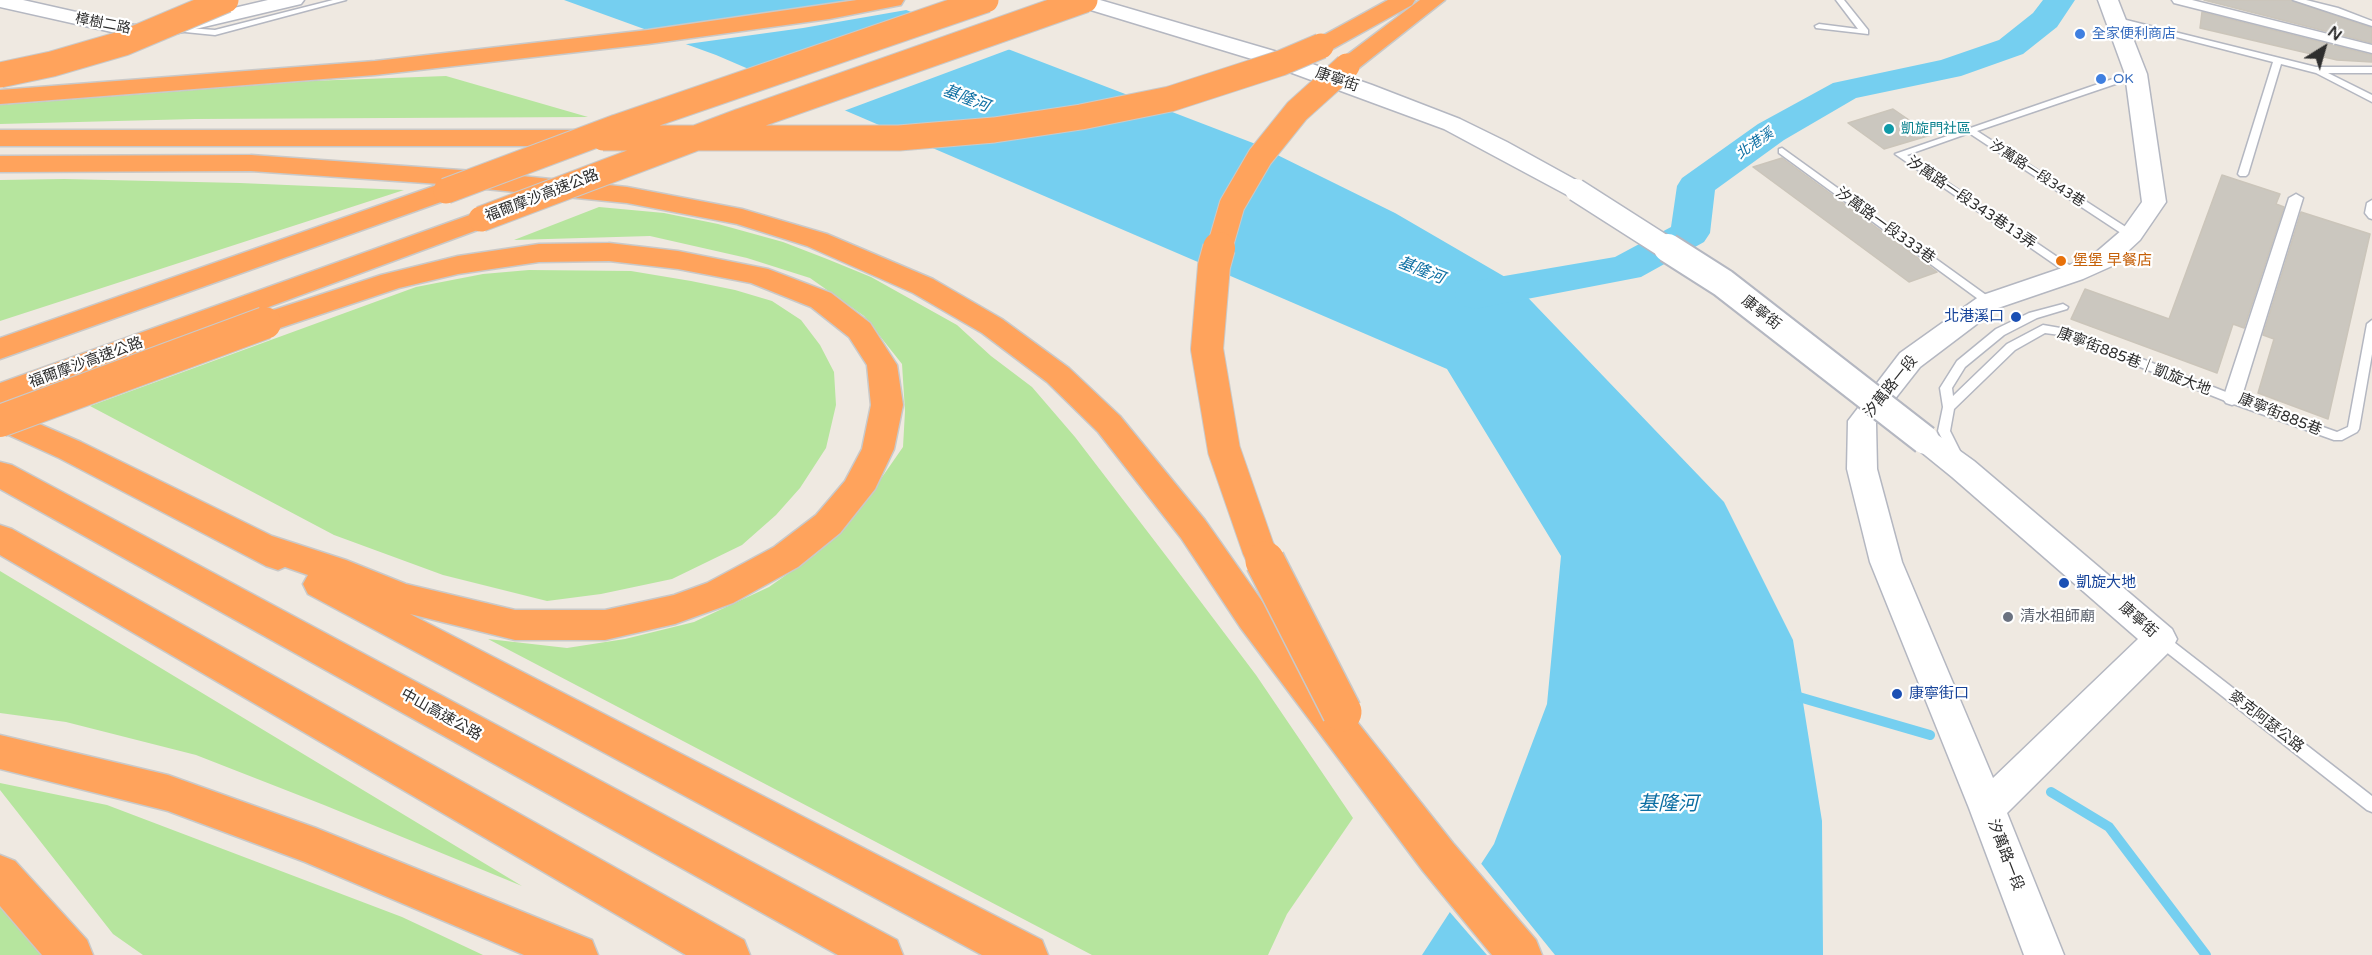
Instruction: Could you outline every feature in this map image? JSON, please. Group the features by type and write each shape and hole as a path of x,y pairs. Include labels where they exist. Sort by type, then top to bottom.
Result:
{"highway":[{"path":"0,75 52,64 124,43 226,0"},
{"path":"0,97 375,68 648,37 829,12 893,0"},
{"path":"0,348 435,195 617,127 986,0"},
{"name":"福爾摩沙高速公路","path":"0,372 463,207 830,71 1038,0"},
{"name":"福爾摩沙高速公路","path":"0,395 741,122 1085,0"},
{"path":"0,138 899,138 994,130 1081,117 1170,99 1272,66 1321,46 1404,0"},
{"path":"1386,790 1342,711 1258,548 1224,450 1207,349 1214,266 1233,205 1260,157 1297,111 1347,66 1434,0"},
{"path":"0,164 252,163 474,179 627,195 742,217 785,230 817,240 923,286 992,326 1059,375 1109,424 1193,529 1253,617 1386,790 1520,955"},
{"path":"0,420 265,323 391,281 458,266 539,253 609,252 678,260 758,275 821,300 860,330 882,365 887,405 878,449 858,489 828,524 786,557 720,593 675,609 605,625 515,625 401,597 334,570 260,545"},
{"path":"0,420 70,450 260,545 328,589 1026,955"},
{"name":"中山高速公路","path":"0,474 881,955"},
{"path":"0,538 728,955"},
{"path":"0,752 168,793 316,847 576,955"},
{"path":"0,875 71,955"}],"street":[{"name":"樟樹二路","path":"0,1 134,31 174,28 205,13 294,0"},
{"name":"康寧街","path":"1078,0 1273,58 1364,90 1452,124 1576,190 1723,283 1962,469 2160,639 1987,808"},
{"path":"2178,0 2372,49"},
{"name":"汐萬路一段","path":"2044,955 1987,808 1886,562 1862,469 1862,421 1910,360 1989,302 2074,273 2103,260 2131,235 2154,202 2136,74 2113,10"},
{"name":"康寧街885巷","path":"2232,399 2296,198"}],"lane":[{"path":"174,28 215,33 342,0"},
{"path":"1820,26 1865,32 1840,0"},
{"path":"2297,0 2335,10 2372,24"},
{"path":"2113,10 2316,70 2372,99"},
{"path":"134,31 205,13"},
{"path":"2243,174 2278,59"},
{"path":"2316,70 2372,70"},
{"name":"汐萬路一段343巷","path":"1970,130 2136,74"},
{"name":"汐萬路一段343巷","path":"1970,130 2131,235"},
{"name":"汐萬路一段343巷13弄","path":"1970,130 1900,154 2074,273"},
{"name":"汐萬路一段333巷","path":"1782,151 1989,302"},
{"path":"2372,203 2370,213 2372,216"},
{"path":"1962,469 1944,432 1949,407 1947,387 1961,364 2000,332 2033,315 2063,307"},
{"name":"康寧街885巷","path":"2232,399 2338,437 2354,429 2372,324"},
{"name":"康寧街885巷｜凱旋大地","path":"1949,407 2011,347 2043,330 2062,332 2232,399"},
{"name":"麥克阿瑟公路","path":"2160,639 2372,805"}],"green space":[{"path":"446,76 588,117 195,119 0,124 0,105 310,81"},
{"path":"64,179 404,190 0,321 0,180"},
{"path":"599,207 664,213 718,224 783,242 871,277 957,325 991,356 1032,387 1075,437 1256,675 1353,818 1287,914 1268,955 1092,955 488,639 567,648 625,639 694,622 769,587 816,554 871,493 903,447 905,411 902,364 864,316 810,278 747,258 650,236 514,240"},
{"path":"529,270 631,271 691,281 735,290 772,301 801,320 820,345 834,372 836,405 826,448 800,488 776,515 742,545 672,579 601,594 547,601 443,575 334,535 90,406 416,287 483,274"},
{"path":"0,571 522,886 196,755 66,722 0,713"},
{"path":"0,783 107,805 402,917 483,955 143,955 113,934 0,790"},
{"path":"0,875 71,955 0,955"}],"water":[{"name":"基隆河","path":"564,0 880,0 1253,143 1395,213 1512,281 1724,502 1793,640 1822,821 1823,955 1422,955 1494,844 1547,704 1561,556 1447,369 716,55"}],"pier":[{"path":"851,0 888,0 912,9 803,28 680,45 642,32"},
{"path":"940,20 1013,48 841,112 765,79"},
{"path":"1479,861 1555,955 1487,955 1448,910"}],"building":[{"path":"2204,0 2291,0 2372,28 2372,43"},
{"path":"2202,12 2372,55 2372,62 2337,60 2200,28"},
{"name":"凱旋門社區","path":"1893,109 1931,135 1884,149 1848,123"},
{"path":"1782,158 1937,272 1909,282 1753,167"},
{"path":"2222,175 2280,194 2276,204 2284,207 2244,328 2233,324 2217,373 2071,319 2085,289 2169,319"},
{"path":"2301,212 2370,234 2328,419 2258,393 2274,339 2263,335"}],"waterway":[{"name":"北港溪","path":"1475,295 1626,268 1690,233 1696,186 1771,132 1845,90 1949,69 2011,47 2045,20 2059,0"},
{"path":"1792,695 1930,735"},
{"path":"2051,792 2109,827 2206,955"}],"place":[{"name":"全家便利商店","path":"2080,34"},
{"name":"OK","path":"2101,79"},
{"name":"凱旋門社區","path":"1889,129"},
{"name":"堡堡 早餐店","path":"2061,261"},
{"name":"北港溪口","path":"2016,317"},
{"name":"凱旋大地","path":"2064,583"},
{"name":"清水祖師廟","path":"2008,617"},
{"name":"康寧街口","path":"1897,694"}]}
